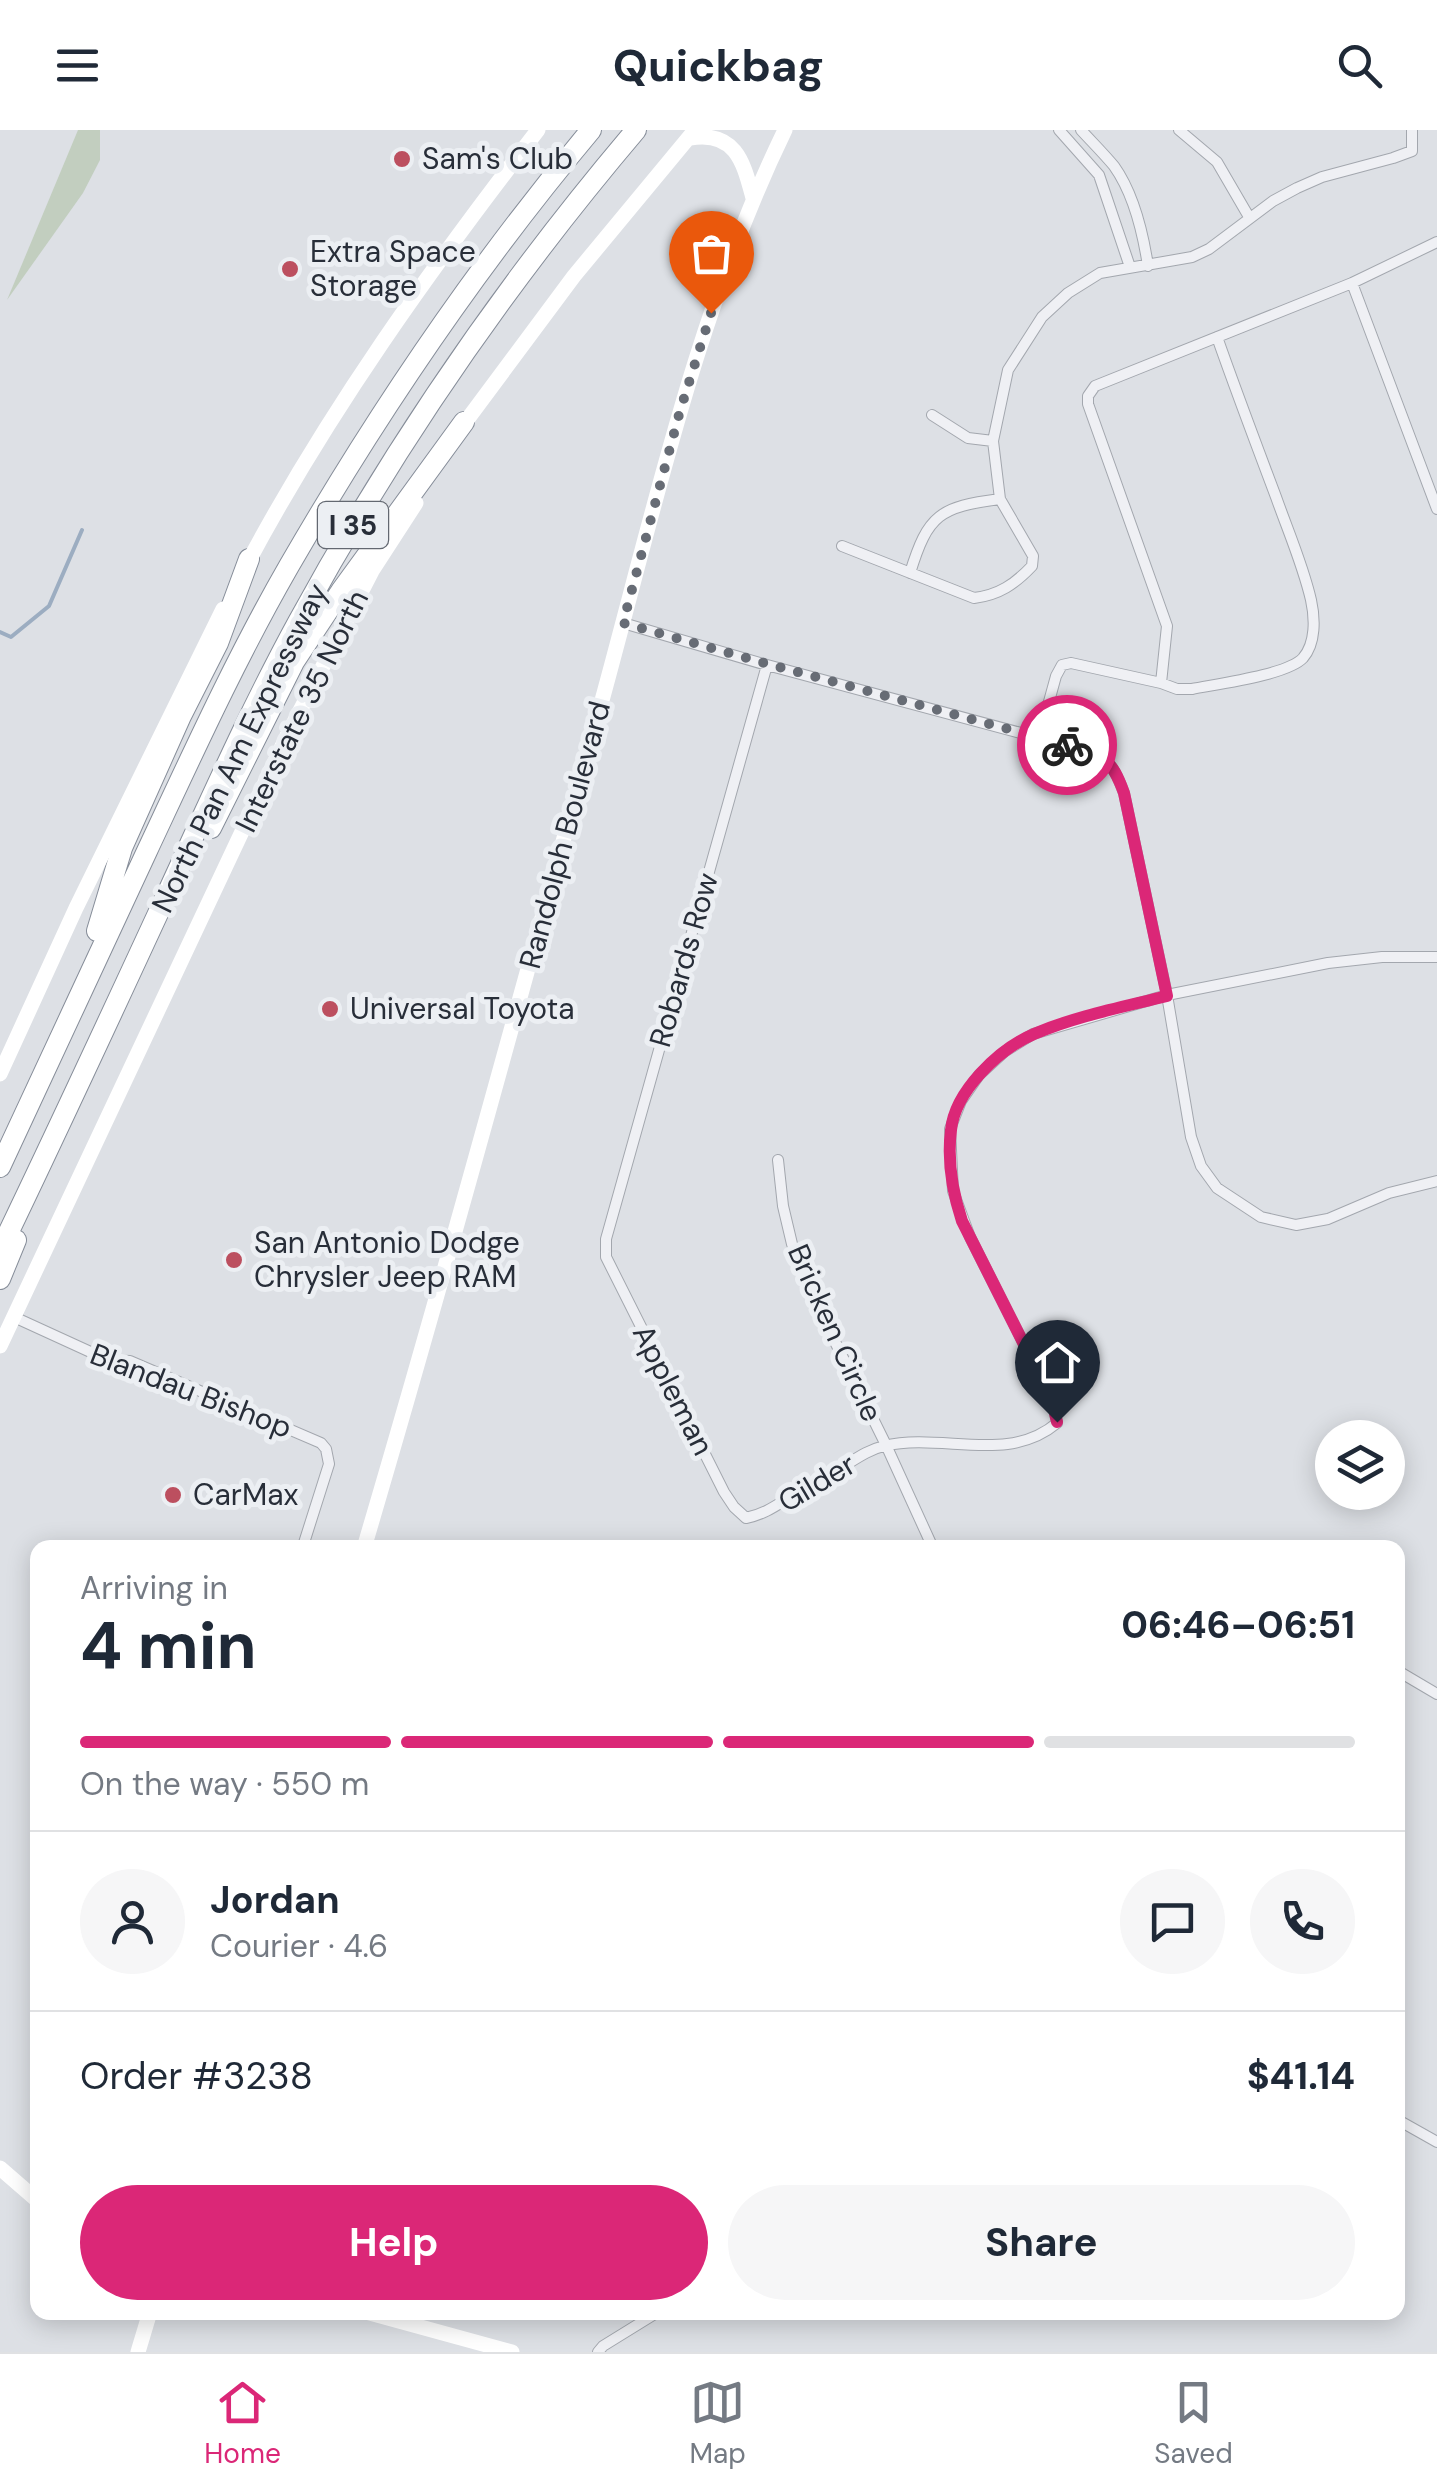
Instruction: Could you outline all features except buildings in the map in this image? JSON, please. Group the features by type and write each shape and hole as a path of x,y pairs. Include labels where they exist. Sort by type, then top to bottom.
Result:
{"highway":[{"name":"North Pan Am Expressway","path":"0,1167 197,743 288,567 434,334 496,248 591,130"},
{"name":"North Pan Am Expressway","path":"0,1250 245,724 364,505 424,410 527,265 636,130"},
{"path":"137,961 222,808 294,662 464,422"},
{"path":"72,1011 122,848 218,642 250,559"},
{"path":"0,1280 66,1114"}],"main road":[{"path":"0,1074 185,682 250,559 319,438 384,339 434,266 538,130"},
{"name":"Randolph Boulevard","path":"366,1540 680,411 716,298 785,130"},
{"path":"691,135 723,135 734,143 754,200"},
{"name":"Interstate 35 North","path":"0,1346 286,736 372,572 464,422 574,276 691,135"},
{"path":"0,2168 30,2193"},
{"path":"138,2352 148,2320"},
{"path":"393,2320 512,2352"}],"street":[{"path":"1059,130 1100,174 1130,267"},
{"path":"1081,130 1122,181 1136,214 1148,266"},
{"path":"1179,130 1217,162 1250,217"},
{"path":"842,546 974,598 992,596 1009,586 1032,566 1033,556 1000,499 993,441 1008,370 1042,317 1068,293 1100,273 1192,257 1297,188 1412,151 1412,130"},
{"path":"1161,683 1167,626 1088,396 1095,386 1352,283 1437,242"},
{"path":"1352,283 1437,510"},
{"path":"1039,738 1062,665 1071,663 1178,690 1281,670 1296,665 1307,654 1312,640 1311,601 1216,337"},
{"path":"932,415 968,438 993,441"},
{"path":"910,573 920,541 942,514 1000,499"},
{"path":"623,623 1099,756 1116,770 1124,793 1167,996 1191,1137 1201,1166 1217,1188 1261,1217 1286,1224 1308,1224 1388,1193 1437,1181"},
{"name":"Robards Row","path":"606,1257 606,1239 768,664"},
{"path":"886,1445 918,1441 984,1446 1022,1442 1044,1434 1057,1422 1052,1400 962,1221 951,1178 950,1128 979,1075 1004,1052 1032,1034 1167,996 1328,963 1382,957 1437,958"},
{"name":"Bricken Circle","path":"778,1160 783,1206 805,1281 929,1540"},
{"name":"Appleman","path":"606,1257 729,1500 746,1518"},
{"name":"Blandau Bishop","path":"14,1316 108,1360 130,1362 321,1443 329,1464 306,1540"},
{"name":"Gilder","path":"746,1518 768,1512 886,1445"},
{"path":"1405,1675 1437,1694"},
{"path":"1405,2124 1437,2142"},
{"path":"598,2352 645,2320"}],"green space":[{"path":"78,130 100,130 100,160 83,193 7,300"}],"waterway":[{"path":"0,632 11,637 49,606 82,530"}],"way so far":[{"path":"711,313 680,411 623,623 1067,745"}],"place":[{"name":"Sam's Club","path":"402,159"},
{"name":"Extra Space Storage","path":"290,269"},
{"name":"Universal Toyota","path":"330,1009"},
{"name":"San Antonio Dodge Chrysler Jeep RAM","path":"234,1260"},
{"name":"CarMax","path":"173,1495"}],"route":[{"path":"1057,1422 1052,1400 962,1221 951,1178 950,1128 979,1075 1032,1034 1167,996 1116,770 1099,756 1067,745"}]}
